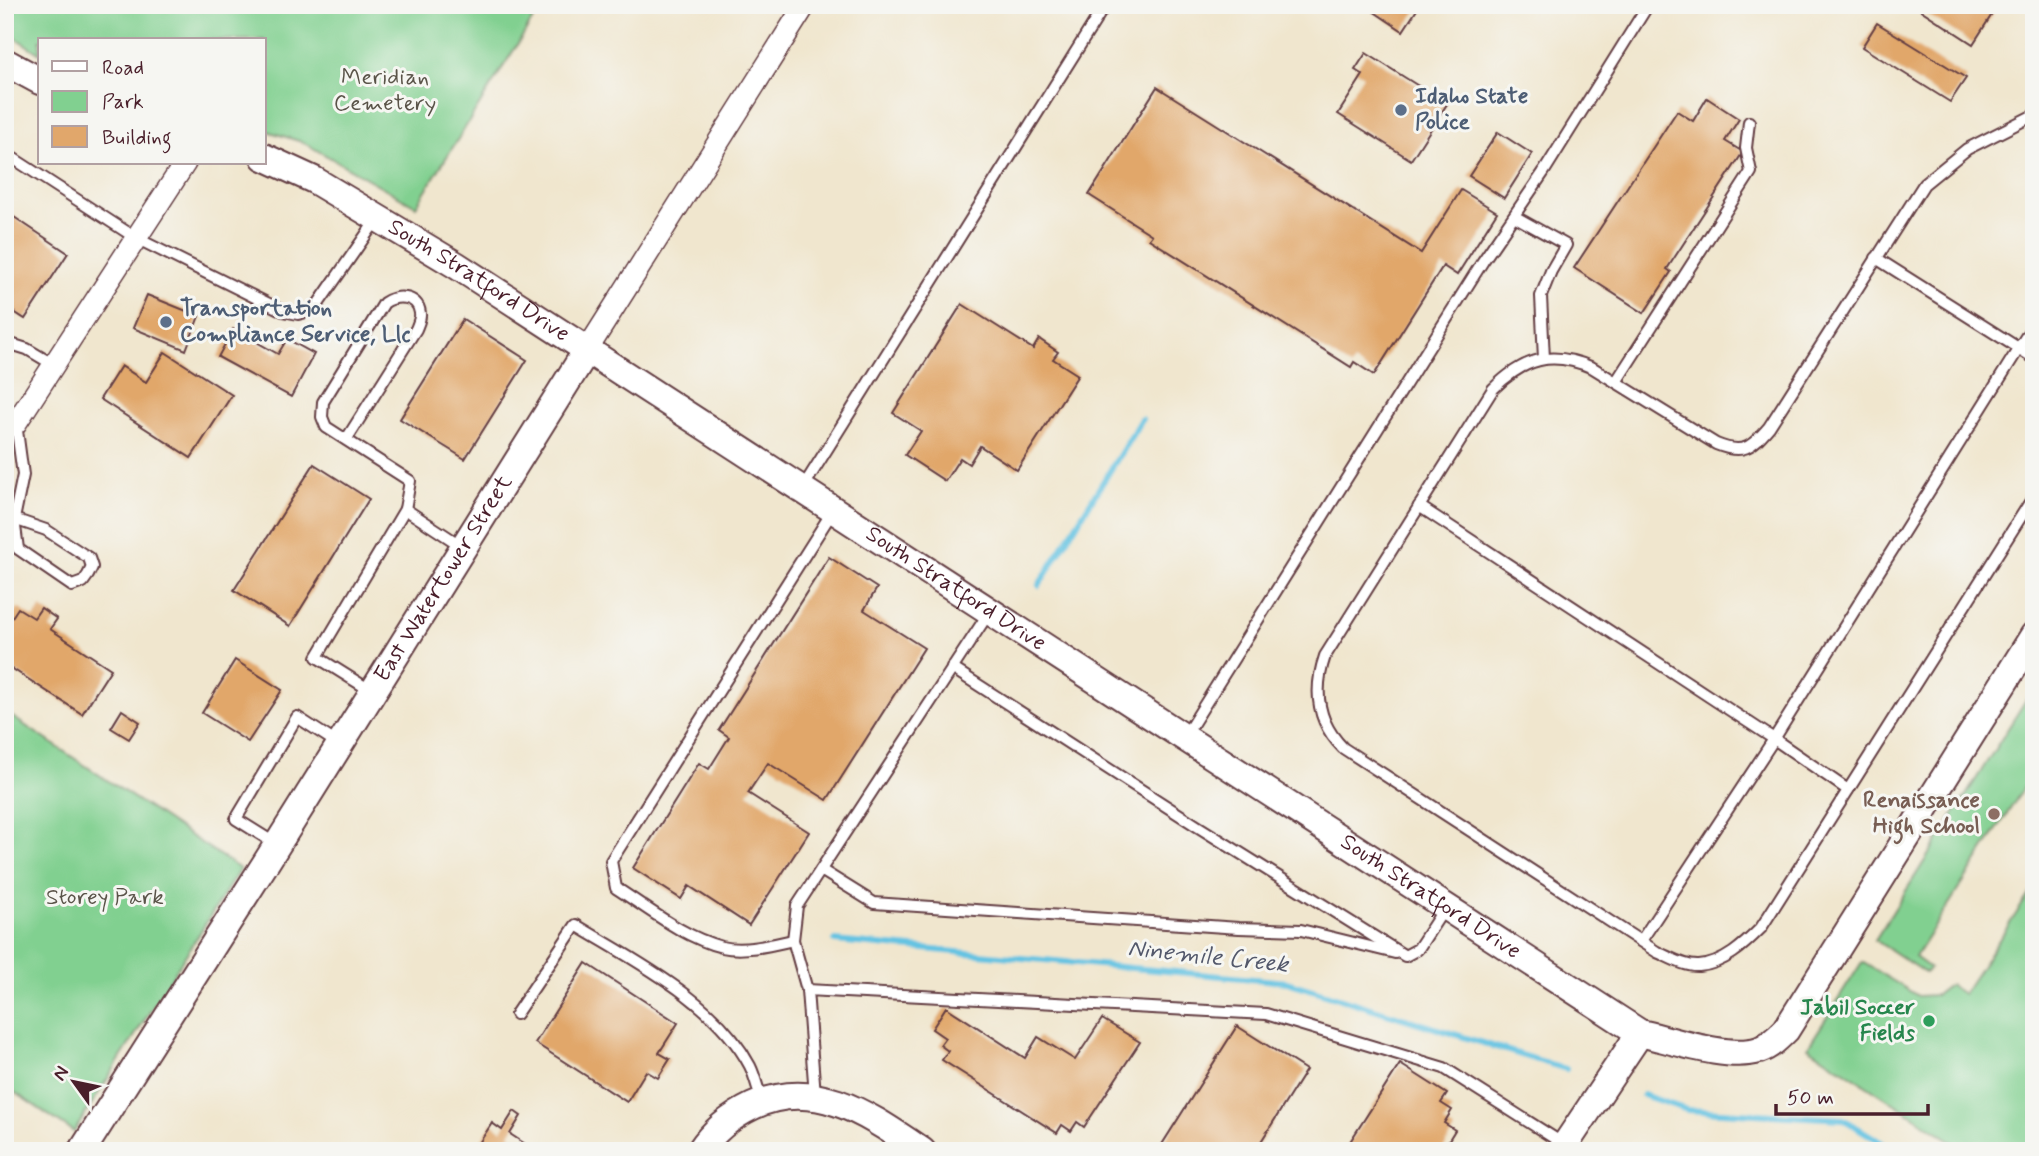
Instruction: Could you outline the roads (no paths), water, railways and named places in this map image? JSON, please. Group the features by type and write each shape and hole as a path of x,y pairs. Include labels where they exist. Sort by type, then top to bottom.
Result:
{"street":[{"name":"East Watertower Street","path":"82,1151 805,5"},
{"path":"5,62 38,80"},
{"name":"South Stratford Drive","path":"266,158 314,180 378,216 991,610 1640,1033"},
{"path":"11,426 54,365 184,164"},
{"path":"1563,1148 1640,1033 1731,1054 1761,1049 1786,1030 2034,635"},
{"path":"700,1151 733,1115 762,1101 783,1096 815,1096 844,1104 922,1151"}],"lane":[{"path":"802,489 1105,5"},
{"path":"1185,737 1648,5"},
{"path":"2034,115 1967,149 1932,176 1913,198 1769,427 1746,449 1731,450 1716,444 1577,361 1544,359 1525,364 1508,374 1493,389 1325,656 1319,674 1319,709 1333,738 1343,748 1641,941 1678,961 1698,966 1728,956 1744,945 1760,928 2034,496"},
{"path":"1616,382 1751,172 1746,148 1749,122"},
{"path":"5,153 136,238 283,311 298,314 314,310 378,216"},
{"path":"1514,216 1566,245 1541,296 1544,359"},
{"path":"1876,258 2034,358"},
{"path":"346,440 416,329 421,314 418,305 404,296 384,303 323,401 326,427 346,440 410,481 405,509 317,657 373,692"},
{"path":"1641,941 1774,738 2034,324"},
{"path":"10,348 27,349 54,365"},
{"path":"11,426 23,475 14,519 18,549 72,586 83,582 92,567 89,558 46,530 14,519"},
{"path":"1419,506 1774,738 1848,790"},
{"path":"405,509 464,547"},
{"path":"793,940 760,948 723,947 682,930 616,888 611,861 834,509"},
{"path":"815,1096 807,990 793,940 797,906 991,610"},
{"path":"952,668 1197,827 1405,956"},
{"path":"277,845 236,819 297,717 340,745"},
{"path":"821,870 873,903 1301,930 1405,956 1418,949 1446,906"},
{"path":"516,1014 576,925 679,987 724,1031 750,1066 762,1101"},
{"path":"807,990 1266,1014 1444,1068 1563,1148"}],"waterway":[{"path":"1039,585 1142,419"},
{"name":"Ninemile Creek","path":"835,941 1287,982 1566,1069"},
{"name":"Ninemile Creek","path":"1643,1095 1687,1110 1843,1119 1896,1151"}],"place":[{"name":"Idaho State Police","path":"1401,110"},
{"name":"Transportation Compliance Service, Llc","path":"166,322"},
{"name":"Renaissance High School","path":"1994,814"},
{"name":"Jabil Soccer Fields","path":"1929,1021"}],"park label":[{"name":"Meridian Cemetery","path":"385,91"},
{"name":"Storey Park","path":"105,898"}]}
